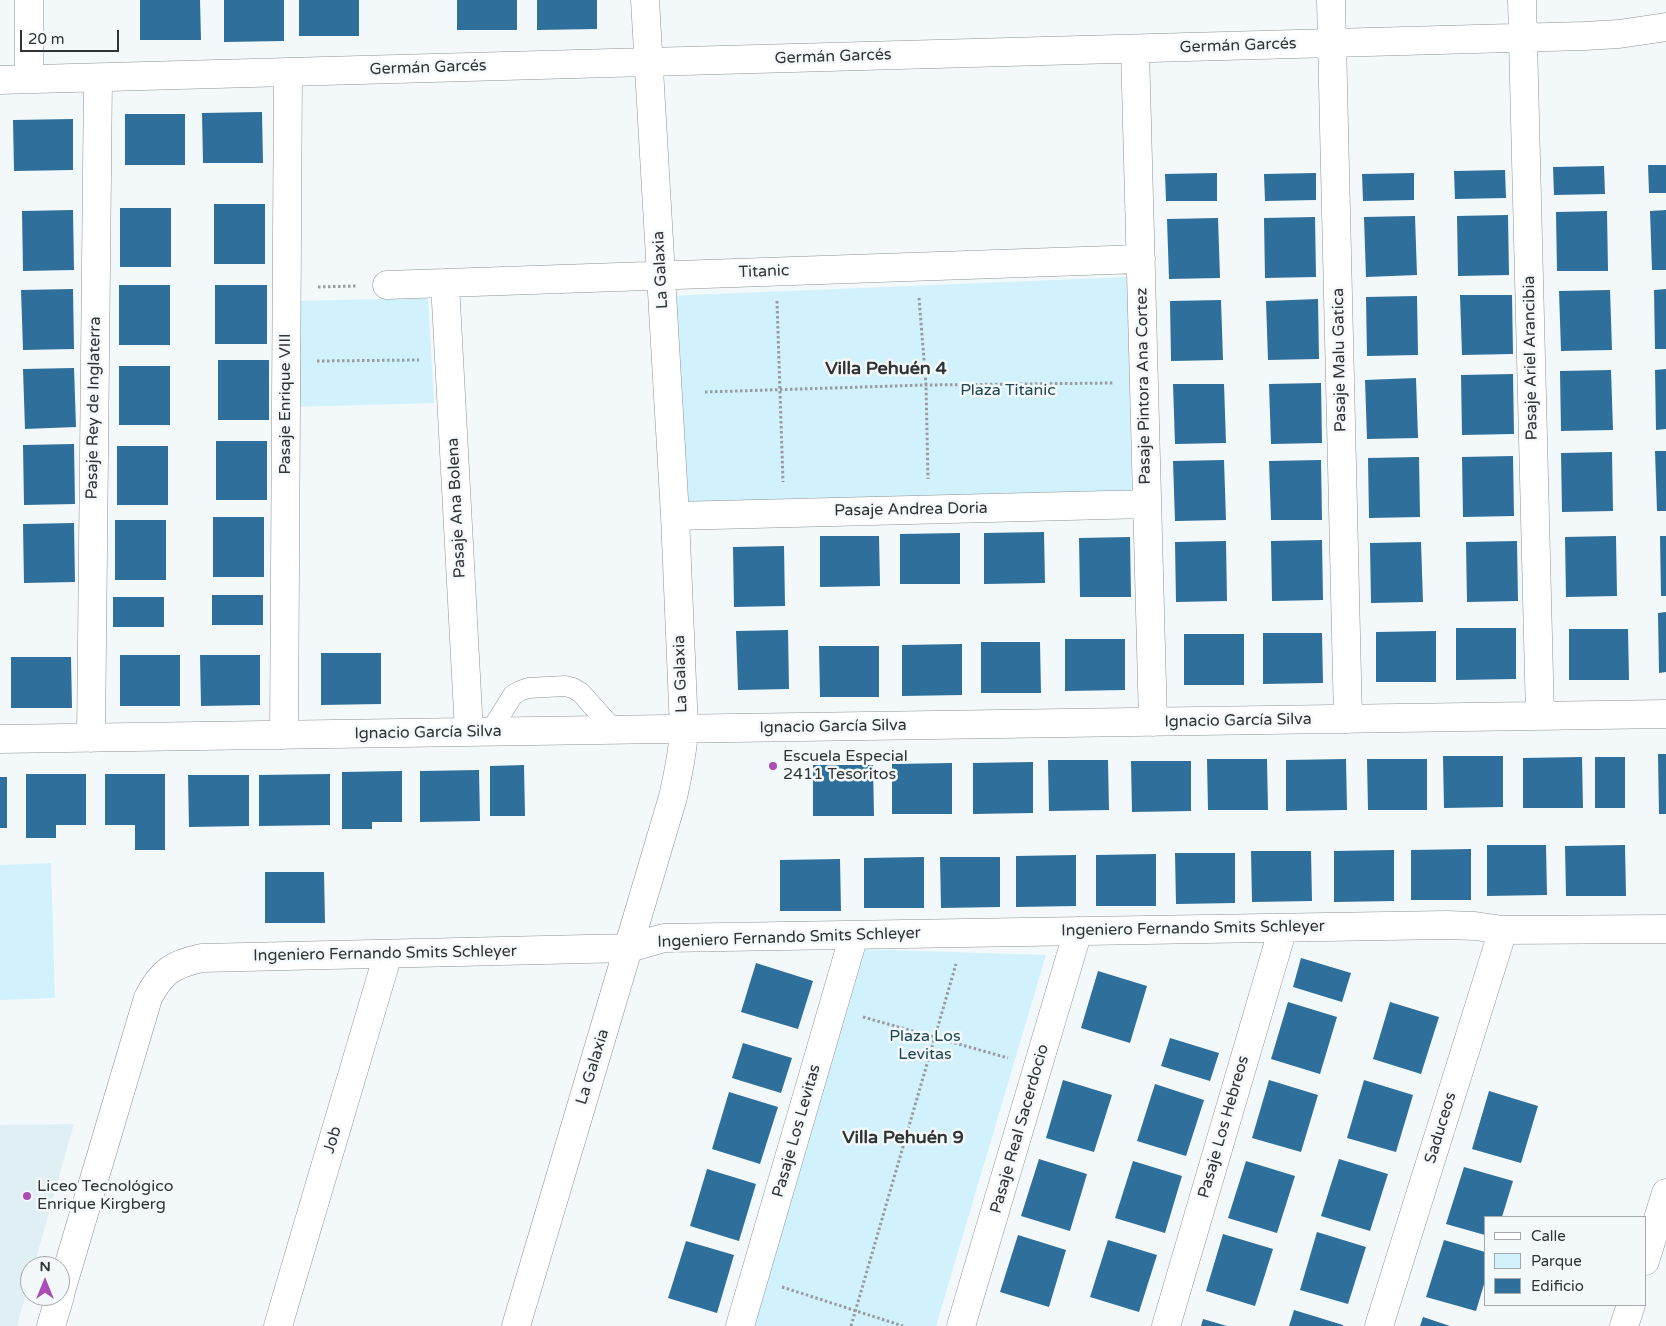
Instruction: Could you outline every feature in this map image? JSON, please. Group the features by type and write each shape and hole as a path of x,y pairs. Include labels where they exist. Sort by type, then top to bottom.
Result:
{"street":[{"path":"29,0 29,79"},
{"name":"La Galaxia","path":"516,1326 629,948 681,765 684,729 675,516 645,0"},
{"name":"Pasaje Malu Gatica","path":"1331,0 1348,719"},
{"name":"Pasaje Ariel Arancibia","path":"1522,0 1540,716"},
{"name":"Germán Garcés","path":"0,80 1524,38 1619,34 1666,27"},
{"name":"Pasaje Pintora Ana Cortez","path":"1135,49 1153,722"},
{"name":"Pasaje Enrique VIII","path":"284,735 288,72"},
{"name":"Pasaje Rey de Inglaterra","path":"91,738 98,78"},
{"name":"Titanic","path":"387,285 1141,259"},
{"name":"Pasaje Ana Bolena","path":"445,283 449,360 480,732"},
{"name":"Pasaje Andrea Doria","path":"675,516 1147,504"},
{"name":"Ignacio García Silva","path":"0,740 1666,714"},
{"name":"Ingeniero Fernando Smits Schleyer","path":"70,1261 148,998 156,981 171,968 202,958 629,948 664,938 1446,925 1475,926 1503,930 1666,929"},
{"name":"Pasaje Los Hebreos","path":"1166,1326 1283,928"},
{"name":"Saduceos","path":"1379,1326 1503,930"},
{"name":"Pasaje Real Sacerdocio","path":"961,1326 1078,931"},
{"name":"Pasaje Los Levitas","path":"740,1326 854,935"},
{"name":"Job","path":"278,1326 388,954"},
{"path":"1646,1258 1666,1193"},
{"name":"Ingeniero Fernando Smits Schleyer","path":"51,1326 57,1306"},
{"path":"1624,1326 1631,1306"}],"lane":[{"path":"480,732 513,695 520,691 528,688 565,686 581,693 614,730"}],"path":[{"path":"915,267 926,385 927,509"},
{"path":"776,272 784,513"},
{"path":"286,288 387,285"},
{"path":"286,361 449,360"},
{"path":"705,392 926,385 1144,383"},
{"path":"851,1326 965,934"},
{"path":"832,1009 1038,1067"},
{"path":"754,1278 903,1326"}],"shaded area":[{"name":"Liceo Tecnológico Enrique Kirgberg","path":"74,1124 37,1256 20,1256 20,1306 23,1306 17,1326 0,1326 0,1125"}],"green space":[{"name":"Plaza Titanic","path":"1127,277 1132,498 683,503 668,296"},
{"path":"428,298 434,403 293,407 296,301"},
{"path":"51,863 55,998 0,1000 0,865"},
{"name":"Plaza Los Levitas","path":"858,949 1046,955 936,1326 751,1326"}],"building":[{"path":"140,0 200,0 201,40 140,40"},
{"path":"224,0 284,0 284,41 224,42"},
{"path":"299,0 359,0 359,36 299,36"},
{"path":"457,0 517,0 517,30 457,30"},
{"path":"537,0 597,0 597,29 537,30"},
{"path":"262,112 263,163 203,163 202,113"},
{"path":"125,114 185,114 185,165 125,165"},
{"path":"73,119 73,170 14,171 13,120"},
{"path":"1648,165 1666,165 1666,193 1649,193"},
{"path":"1604,166 1605,194 1554,195 1553,167"},
{"path":"1505,170 1506,198 1455,199 1454,171"},
{"path":"1217,173 1217,201 1166,201 1165,174"},
{"path":"1316,173 1316,200 1265,201 1264,174"},
{"path":"1414,173 1414,200 1363,201 1362,174"},
{"path":"214,204 265,204 265,264 214,264"},
{"path":"120,208 171,208 171,267 120,267"},
{"path":"73,210 74,270 23,271 22,211"},
{"path":"1666,210 1666,270 1652,270 1650,211"},
{"path":"1607,211 1608,271 1557,271 1556,212"},
{"path":"1508,215 1509,275 1458,276 1457,216"},
{"path":"1415,216 1417,275 1366,277 1364,217"},
{"path":"1315,217 1316,277 1265,278 1264,218"},
{"path":"1218,218 1220,278 1169,279 1167,219"},
{"path":"119,285 170,285 170,345 119,345"},
{"path":"215,285 267,285 267,344 215,344"},
{"path":"73,289 74,349 23,350 21,290"},
{"path":"1666,289 1666,349 1655,349 1654,290"},
{"path":"1610,290 1612,350 1561,351 1559,291"},
{"path":"1460,295 1512,295 1513,354 1462,355"},
{"path":"1417,296 1418,355 1367,356 1366,297"},
{"path":"1318,299 1319,359 1268,360 1266,301"},
{"path":"1221,300 1223,360 1171,361 1170,301"},
{"path":"218,360 269,360 269,420 218,420"},
{"path":"119,366 170,366 170,425 119,425"},
{"path":"74,368 76,427 25,429 23,369"},
{"path":"1666,369 1666,429 1656,430 1655,370"},
{"path":"1611,370 1613,430 1561,431 1560,371"},
{"path":"1513,374 1514,434 1462,435 1461,375"},
{"path":"1416,378 1418,438 1367,439 1365,380"},
{"path":"1321,383 1322,443 1271,444 1269,384"},
{"path":"1173,384 1224,384 1226,443 1175,444"},
{"path":"216,441 267,441 267,500 216,500"},
{"path":"74,444 75,504 24,505 23,445"},
{"path":"117,446 168,446 168,505 117,505"},
{"path":"1655,451 1666,451 1666,511 1657,511"},
{"path":"1612,452 1613,511 1562,512 1561,453"},
{"path":"1513,456 1514,516 1463,517 1462,457"},
{"path":"1419,457 1420,517 1369,518 1368,458"},
{"path":"1224,460 1226,520 1175,521 1173,461"},
{"path":"1321,460 1322,520 1271,520 1269,461"},
{"path":"213,517 264,517 264,577 213,577"},
{"path":"115,520 166,520 166,580 115,580"},
{"path":"74,523 75,582 24,583 23,524"},
{"path":"1044,532 1045,583 984,584 984,533"},
{"path":"960,533 960,584 900,584 900,534"},
{"path":"820,536 879,536 880,586 820,587"},
{"path":"1616,536 1617,596 1566,597 1565,537"},
{"path":"1660,536 1666,536 1666,596 1661,596"},
{"path":"1130,537 1131,597 1080,597 1079,538"},
{"path":"1322,540 1323,600 1272,601 1271,541"},
{"path":"1226,541 1227,601 1176,602 1175,542"},
{"path":"1517,541 1518,601 1467,602 1466,542"},
{"path":"1421,542 1423,602 1371,603 1370,543"},
{"path":"784,546 785,606 734,607 733,547"},
{"path":"212,595 263,595 263,625 212,625"},
{"path":"113,597 164,597 164,627 113,627"},
{"path":"1666,612 1666,672 1659,673 1658,613"},
{"path":"1456,628 1516,628 1516,679 1456,680"},
{"path":"1569,629 1628,629 1629,680 1569,680"},
{"path":"788,630 789,689 738,690 736,631"},
{"path":"1436,631 1436,682 1376,682 1376,632"},
{"path":"1263,633 1322,633 1323,683 1263,684"},
{"path":"1184,634 1244,634 1244,685 1184,685"},
{"path":"1065,639 1125,639 1125,690 1065,691"},
{"path":"981,642 1040,642 1041,693 981,693"},
{"path":"962,644 962,695 902,696 902,645"},
{"path":"819,646 879,646 879,697 820,697"},
{"path":"321,653 381,653 381,704 321,705"},
{"path":"120,655 180,655 180,706 120,706"},
{"path":"200,655 260,655 260,705 201,706"},
{"path":"11,657 71,657 72,708 11,708"},
{"path":"1658,754 1666,754 1666,814 1659,814"},
{"path":"1443,756 1503,756 1503,807 1444,808"},
{"path":"1582,757 1583,808 1523,808 1523,758"},
{"path":"1595,757 1625,757 1625,808 1595,808"},
{"path":"1207,759 1267,759 1268,810 1208,810"},
{"path":"1346,759 1347,810 1286,811 1286,760"},
{"path":"1367,759 1427,759 1427,810 1368,810"},
{"path":"1048,760 1108,760 1109,810 1049,811"},
{"path":"1131,761 1191,761 1191,811 1132,812"},
{"path":"1033,762 1033,813 973,814 973,763"},
{"path":"952,763 952,814 892,814 892,764"},
{"path":"524,765 525,816 490,816 490,766"},
{"path":"813,765 873,765 874,816 813,816"},
{"path":"479,770 480,821 420,822 420,771"},
{"path":"402,771 402,822 372,822 372,829 342,829 342,772"},
{"path":"26,774 86,774 86,825 56,825 56,838 26,838"},
{"path":"105,774 165,774 165,850 135,850 135,825 105,825"},
{"path":"330,774 330,825 259,826 259,775"},
{"path":"188,775 249,775 249,826 189,827"},
{"path":"0,777 7,777 7,828 0,828"},
{"path":"1487,845 1546,845 1547,895 1487,896"},
{"path":"1625,845 1626,896 1566,896 1565,846"},
{"path":"1471,849 1471,900 1411,900 1411,850"},
{"path":"1394,850 1394,901 1334,902 1334,851"},
{"path":"1251,851 1311,851 1312,901 1252,902"},
{"path":"1175,853 1235,853 1235,903 1176,904"},
{"path":"1156,854 1156,906 1096,906 1096,855"},
{"path":"1076,855 1076,906 1016,907 1016,856"},
{"path":"924,857 924,908 864,908 864,858"},
{"path":"940,857 1000,857 1000,907 941,908"},
{"path":"840,859 841,911 780,911 780,860"},
{"path":"265,872 324,872 325,923 265,923"},
{"path":"1301,958 1351,973 1342,1002 1293,987"},
{"path":"756,963 813,981 798,1029 741,1012"},
{"path":"1098,971 1147,986 1130,1043 1081,1028"},
{"path":"1288,1002 1337,1017 1320,1074 1271,1059"},
{"path":"1390,1002 1439,1017 1421,1074 1373,1059"},
{"path":"1170,1038 1219,1053 1210,1081 1161,1066"},
{"path":"743,1043 792,1058 781,1093 732,1078"},
{"path":"1063,1080 1112,1095 1094,1152 1046,1138"},
{"path":"1269,1080 1318,1095 1301,1152 1252,1138"},
{"path":"1364,1080 1413,1095 1396,1152 1347,1138"},
{"path":"1155,1084 1204,1100 1186,1156 1137,1141"},
{"path":"1489,1091 1538,1106 1521,1163 1472,1149"},
{"path":"729,1092 778,1107 760,1164 712,1149"},
{"path":"1039,1159 1087,1174 1070,1231 1021,1216"},
{"path":"1339,1159 1388,1174 1370,1231 1321,1216"},
{"path":"1133,1161 1182,1176 1165,1233 1115,1218"},
{"path":"1246,1161 1295,1176 1277,1233 1228,1218"},
{"path":"1464,1167 1513,1181 1502,1216 1484,1216 1484,1235 1446,1224"},
{"path":"707,1169 756,1184 739,1241 690,1226"},
{"path":"1317,1232 1366,1247 1348,1304 1300,1290"},
{"path":"1223,1234 1273,1249 1255,1306 1206,1291"},
{"path":"1018,1235 1066,1250 1049,1307 1000,1292"},
{"path":"1108,1240 1157,1255 1139,1312 1090,1297"},
{"path":"1444,1240 1484,1252 1484,1284 1476,1311 1426,1297"},
{"path":"686,1241 734,1255 717,1313 668,1298"},
{"path":"1294,1310 1343,1325 1343,1326 1289,1326"},
{"path":"1423,1317 1450,1326 1420,1326"},
{"path":"1203,1319 1227,1326 1201,1326"}],"place":[{"name":"Escuela Especial 2411 Tesoritos","path":"773,766"},
{"name":"Liceo Tecnológico Enrique Kirgberg","path":"27,1196"}],"district":[{"name":"Villa Pehuén 4","path":"886,369"},
{"name":"Villa Pehuén 9","path":"903,1138"}]}
